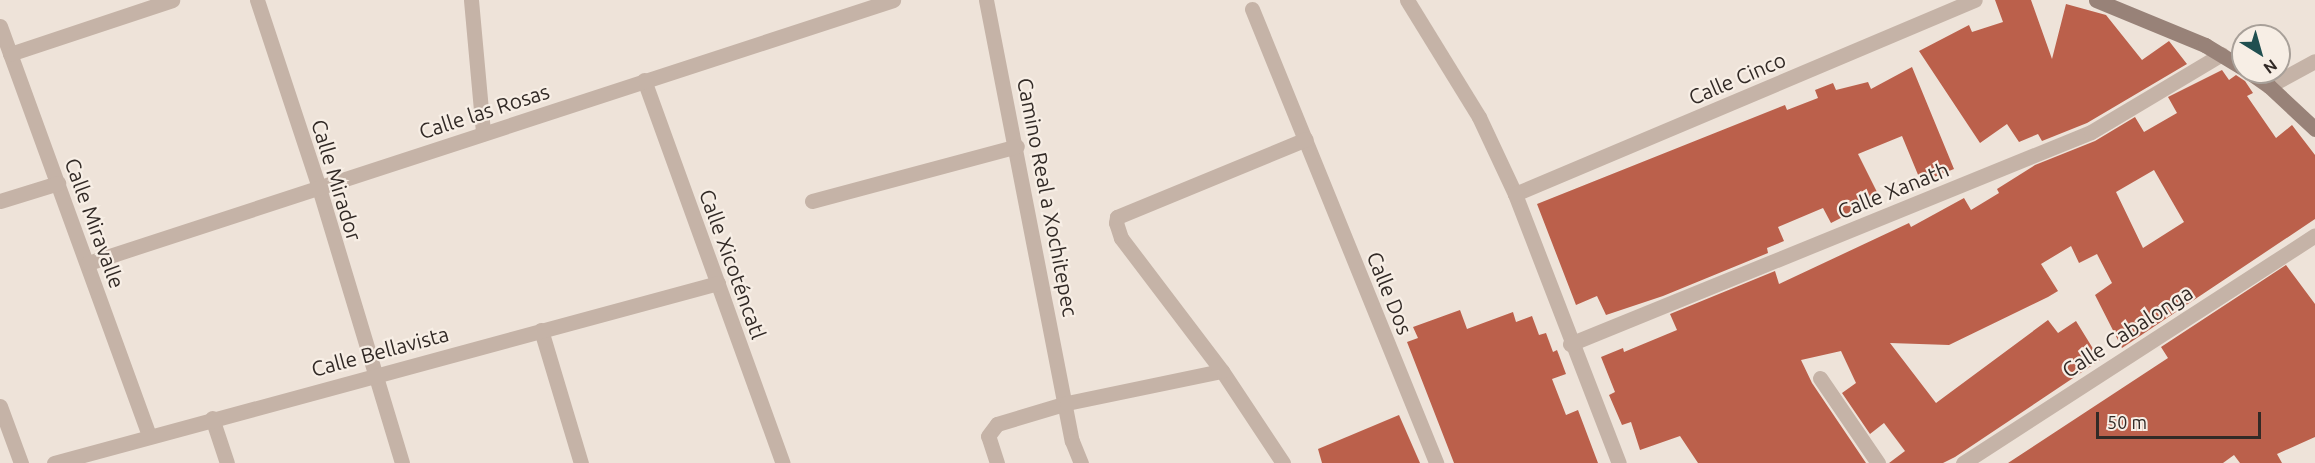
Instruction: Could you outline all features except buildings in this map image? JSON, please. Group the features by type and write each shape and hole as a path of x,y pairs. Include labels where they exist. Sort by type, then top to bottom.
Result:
{"street":[{"path":"10,54 172,0"},
{"name":"Calle Mirador","path":"257,0 319,188 373,375 402,463"},
{"path":"471,0 483,133"},
{"name":"Calle las Rosas","path":"88,262 893,0"},
{"name":"Camino Real a Xochitepec","path":"986,0 1017,146 1067,403 1072,441 1081,463"},
{"path":"1407,0 1479,117 1515,194 1570,344 1619,463"},
{"name":"Calle Cinco","path":"1515,194 1975,0"},
{"path":"2096,0 2222,54 2231,60"},
{"name":"Calle Dos","path":"1252,9 1436,463"},
{"name":"Calle Miravalle","path":"0,26 88,262 149,435"},
{"name":"Calle Xanath","path":"1570,344 2091,132 2222,54"},
{"path":"2269,86 2315,61"},
{"name":"Calle Xicoténcatl","path":"644,80 783,463"},
{"path":"2266,84 2315,129"},
{"path":"1283,463 1222,370 1121,238 1117,218 1306,140"},
{"path":"812,201 1017,146"},
{"path":"0,201 58,183"},
{"name":"Calle Cabalonga","path":"1963,463 2315,235"},
{"name":"Calle Bellavista","path":"54,463 149,435 718,283"},
{"path":"541,330 581,463"},
{"path":"997,463 988,436 997,424 1067,403 1222,370"},
{"path":"1820,378 1878,463"},
{"path":"0,406 21,463"},
{"path":"212,418 227,463"}]}
